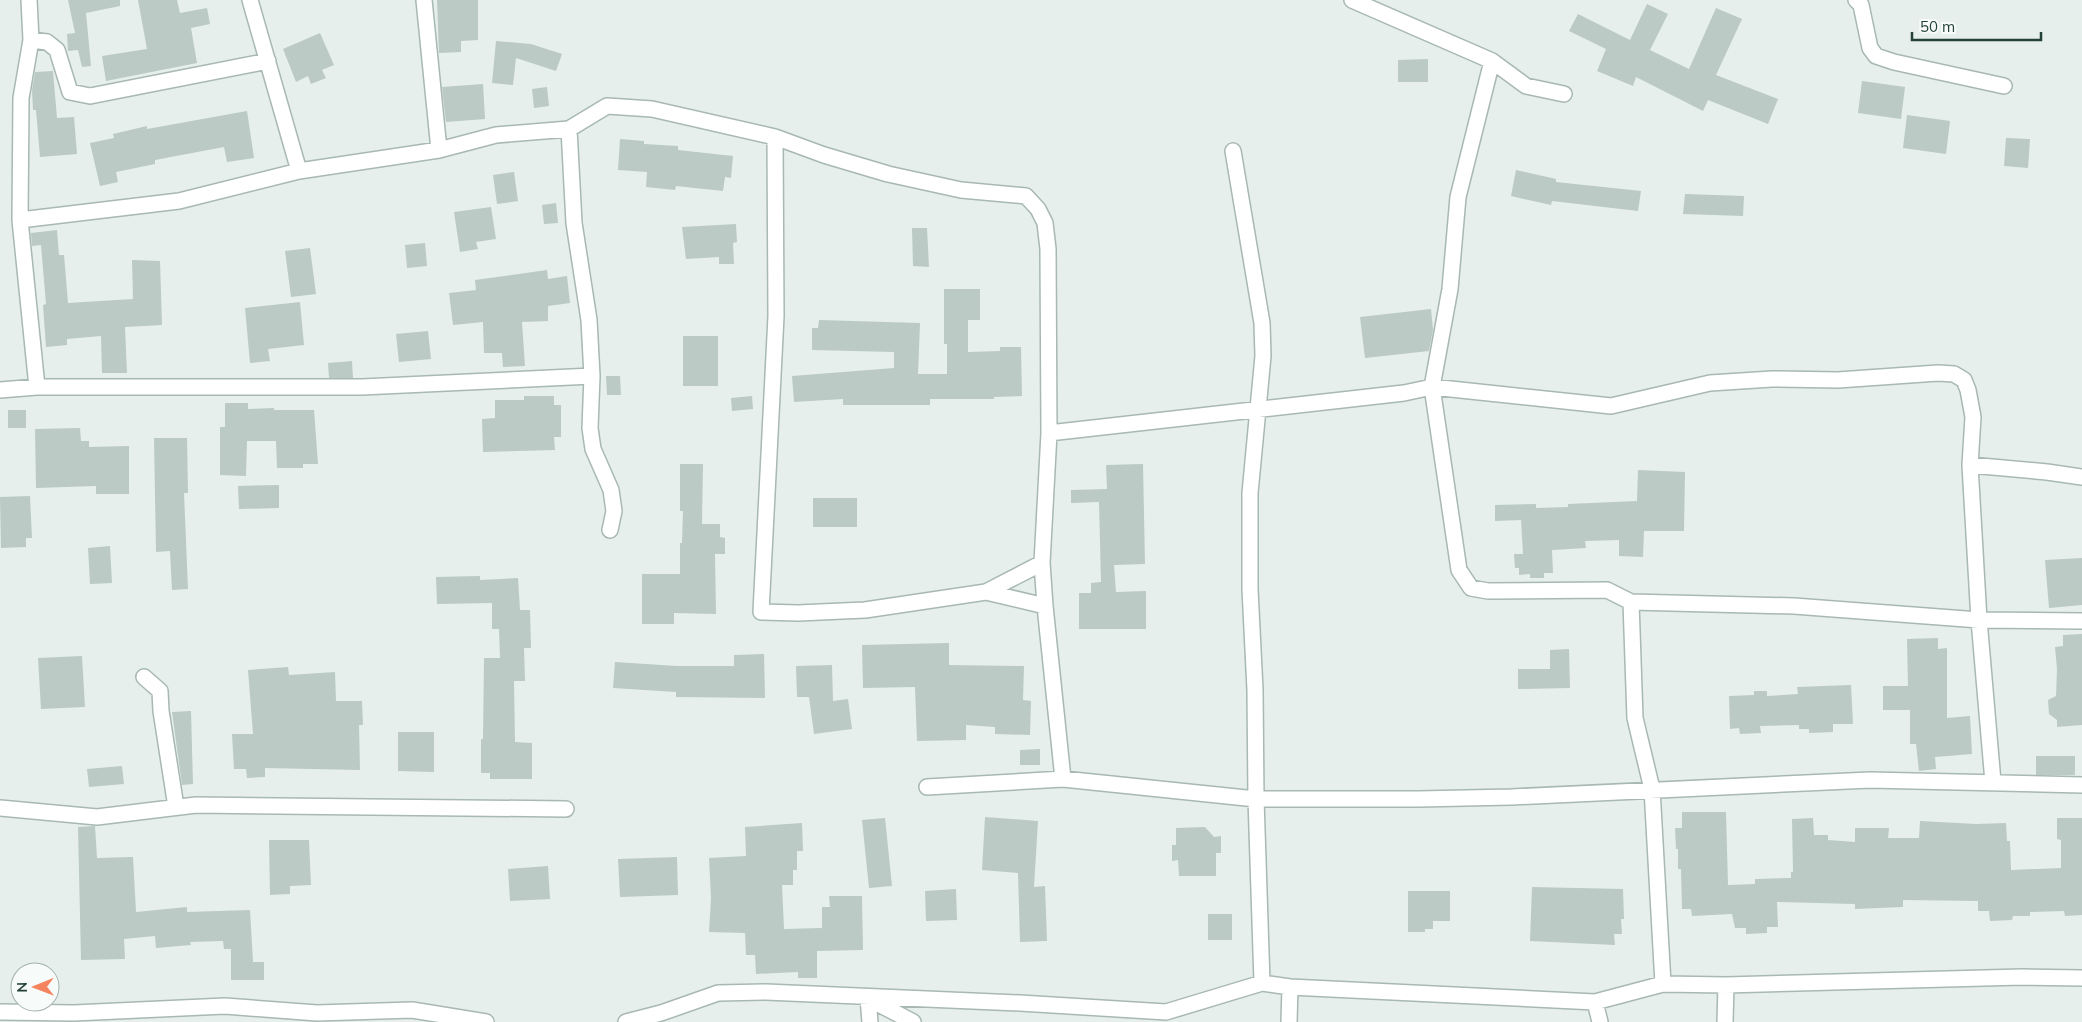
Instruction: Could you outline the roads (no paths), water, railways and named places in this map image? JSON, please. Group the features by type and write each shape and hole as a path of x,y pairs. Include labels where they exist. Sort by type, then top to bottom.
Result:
{"street":[{"path":"29,0 31,40 21,98 20,220 37,387"},
{"path":"250,0 299,171"},
{"path":"424,0 439,150"},
{"path":"1352,0 1492,62 1526,86 1564,94"},
{"path":"1856,0 1861,5 1870,48 1876,56 1894,62 2004,86"},
{"path":"31,40 46,42 57,50 70,92 90,96 268,61"},
{"path":"1492,62 1458,197 1450,289 1432,386 1459,570 1471,588 1488,591 1607,590 1631,602 1794,606 1979,620 2082,621"},
{"path":"20,220 179,201 299,171 439,150 496,136 569,129 607,106 652,109 775,137 824,155 888,174 961,190 1026,196 1038,209 1045,224 1048,249 1049,433 1042,563 1063,780"},
{"path":"569,129 574,223 589,320 592,376 590,428 593,449 611,490 614,511 610,530"},
{"path":"775,137 776,316 762,612 798,613 865,610 986,592 1042,563"},
{"path":"1233,151 1262,324 1263,356 1250,493 1250,589 1255,690 1256,799 1262,983"},
{"path":"1049,433 1404,393 1432,386 1611,406 1710,383 1772,379 1838,380 1938,373 1954,374 1964,380 1968,390 1972,417 1970,465 1979,620 1992,782"},
{"path":"0,390 37,387 362,387 592,376"},
{"path":"1970,465 2082,477"},
{"path":"986,592 1045,606"},
{"path":"1631,602 1635,718 1652,789 1663,984"},
{"path":"144,677 160,691 161,711 176,808"},
{"path":"927,787 1063,780 1256,799 1511,797 1870,780 2082,785"},
{"path":"0,808 97,817 196,805 566,809"},
{"path":"626,1022 662,1013 718,993 766,992 868,998 1020,1003 1166,1012 1262,983 1595,1002 1663,984 1726,985 2022,977 2082,978"},
{"path":"1725,1022 1726,985"},
{"path":"1288,1022 1290,986"},
{"path":"868,998 870,1022"},
{"path":"868,998 913,1022"},
{"path":"1595,1002 1600,1022"},
{"path":"0,1012 74,1014 226,1006 317,1013 412,1010 486,1022"}]}
